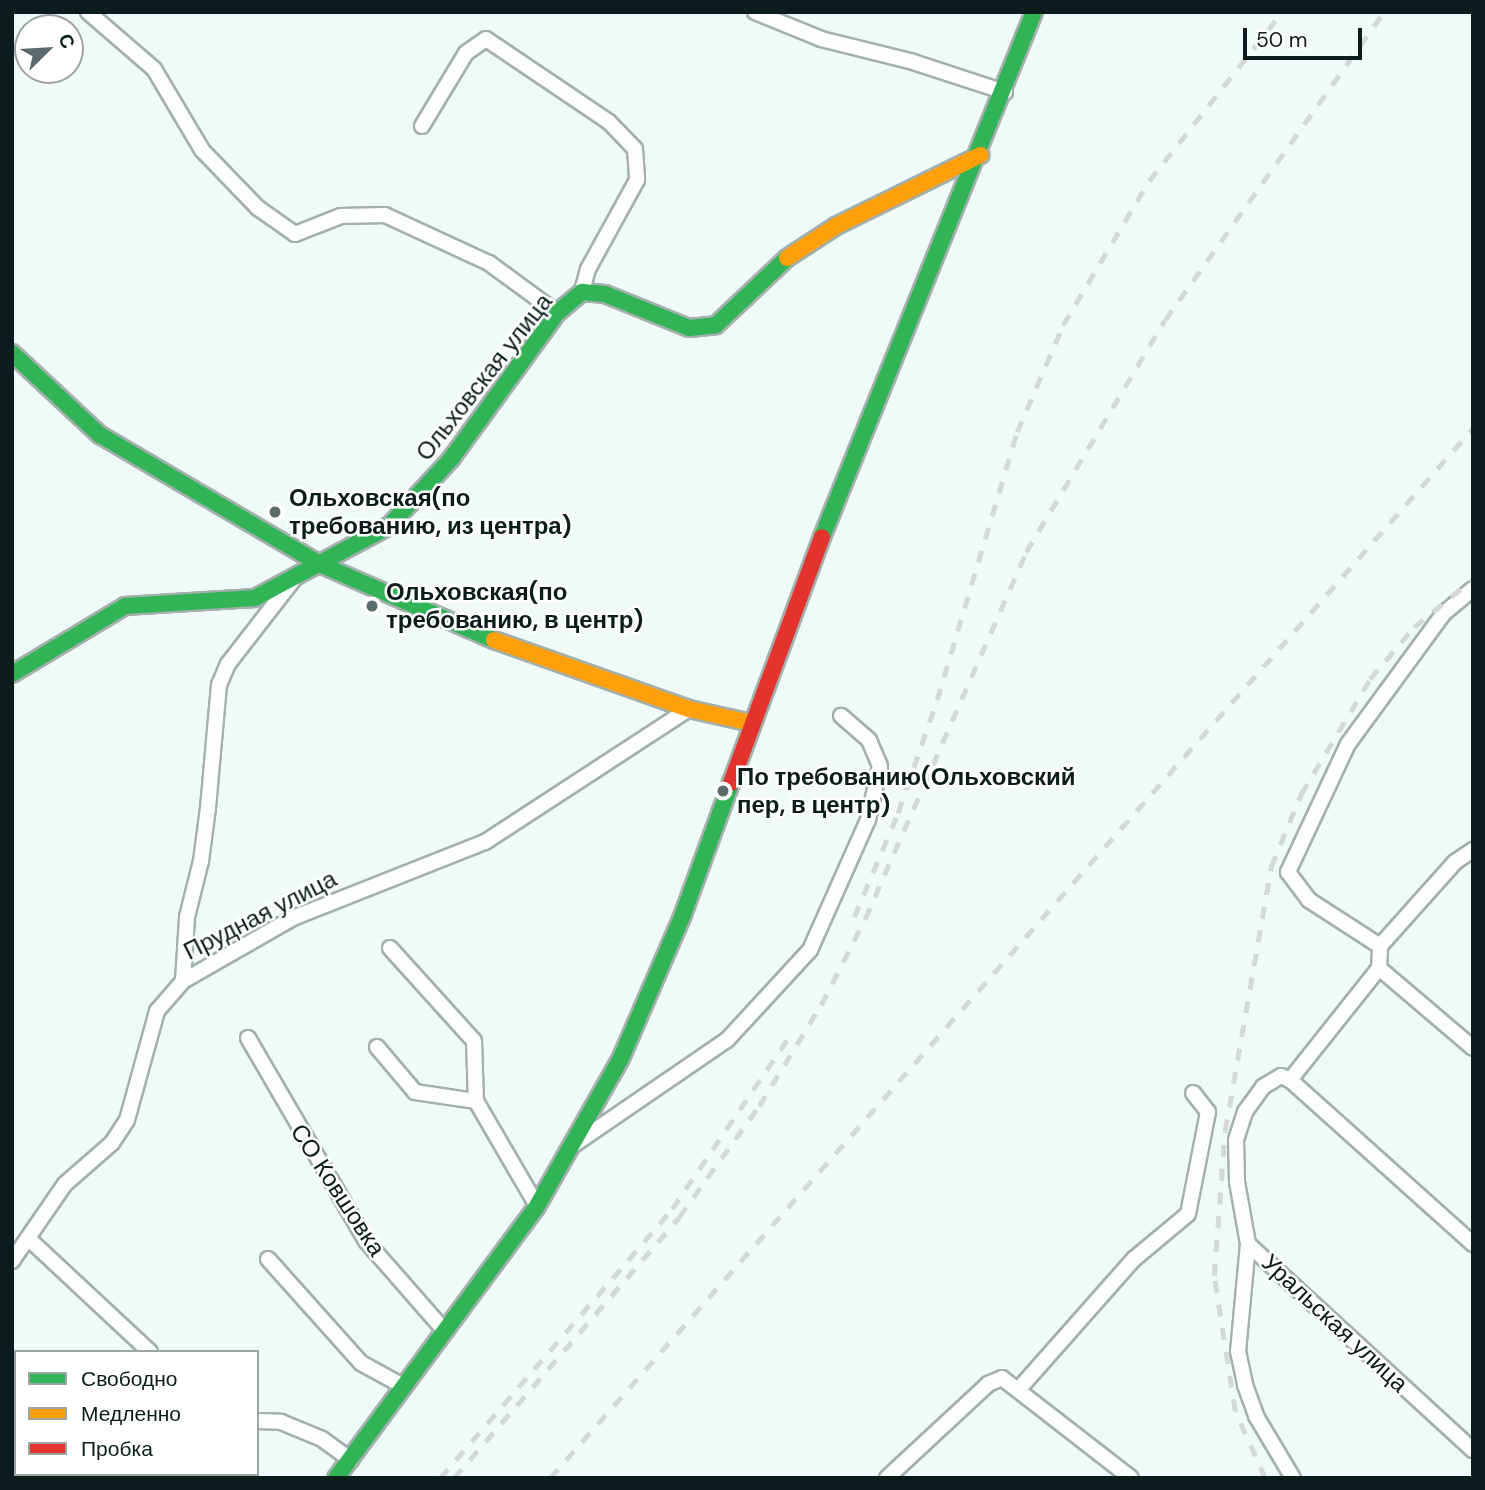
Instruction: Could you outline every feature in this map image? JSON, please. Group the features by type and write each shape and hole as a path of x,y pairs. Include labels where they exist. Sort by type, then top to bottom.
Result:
{"street":[{"path":"88,12 154,69 202,150 258,208 295,234 341,216 385,215 489,263 557,313"},
{"path":"755,12 821,39 910,61 1004,92"},
{"path":"336,1478 537,1206 621,1058 682,916 751,723 980,155 1034,12"},
{"name":"Ольховская улица","path":"322,565 389,526 417,499 557,313 582,292 588,269 637,180 635,149 610,122 486,39 466,53 422,126"},
{"name":"Ольховская улица","path":"582,292 605,294 689,328 716,325 776,265 836,226 980,155"},
{"path":"12,353 100,435 322,565 532,657 689,709 751,723"},
{"path":"12,674 125,606 255,598 322,565"},
{"path":"183,981 187,917 206,821 219,685 228,664 294,579"},
{"path":"1380,946 1309,900 1288,872 1348,744 1443,614 1473,589"},
{"name":"Прудная улица","path":"12,1261 30,1240 65,1184 112,1143 127,1120 157,1011 183,981 293,918 485,842 689,709"},
{"path":"570,1147 727,1040 810,950 868,820 880,766 869,740 841,716"},
{"path":"1473,850 1455,862 1380,946 1379,968 1290,1080 1473,1244"},
{"path":"390,948 474,1041 476,1101 537,1206"},
{"path":"1379,968 1473,1048"},
{"name":"СО Ковшовка","path":"248,1038 366,1241 444,1330"},
{"path":"377,1046 415,1092 476,1101"},
{"name":"Уральская улица","path":"1290,1080 1281,1076 1263,1087 1245,1112 1237,1140 1237,1182 1248,1244 1473,1450"},
{"path":"1018,1390 1134,1259 1188,1214 1208,1112 1193,1093"},
{"path":"30,1240 148,1350"},
{"path":"1248,1244 1238,1351 1245,1385 1256,1416 1293,1478"},
{"path":"268,1259 361,1363 403,1386"},
{"path":"887,1478 988,1384 1002,1378 1131,1478"},
{"path":"259,1420 281,1422 322,1439 351,1460"}],"railway":[{"path":"854,917 898,813 937,700 1017,432 1063,325 1149,181 1282,12"},
{"path":"454,1478 679,1217 759,1106 821,1005 865,919 1026,552 1165,320 1384,12"},
{"path":"550,1478 1473,428"},
{"path":"1265,1478 1235,1411 1214,1276 1225,1131 1271,867 1301,794 1370,679 1414,627 1473,579"},
{"path":"440,1478 672,1209 791,1034"}],"traffic: fast":[{"path":"822,537 1034,12"},
{"path":"12,674 125,606 255,598 389,526 451,459 557,313 582,292 605,294 689,328 716,325 787,258"},
{"path":"12,353 100,435 322,565 494,640"},
{"path":"336,1478 537,1206 621,1058 682,917 731,783"}],"traffic: slow":[{"path":"787,258 836,226 980,155"},
{"path":"494,640 689,709 751,723"}],"traffic: jam":[{"path":"731,783 822,537"}],"place":[{"name":"Ольховская(по требованию, из центра)","path":"275,512"},
{"name":"Ольховская(по требованию, в центр)","path":"372,606"},
{"name":"По требованию(Ольховский пер, в центр)","path":"723,791"}]}
